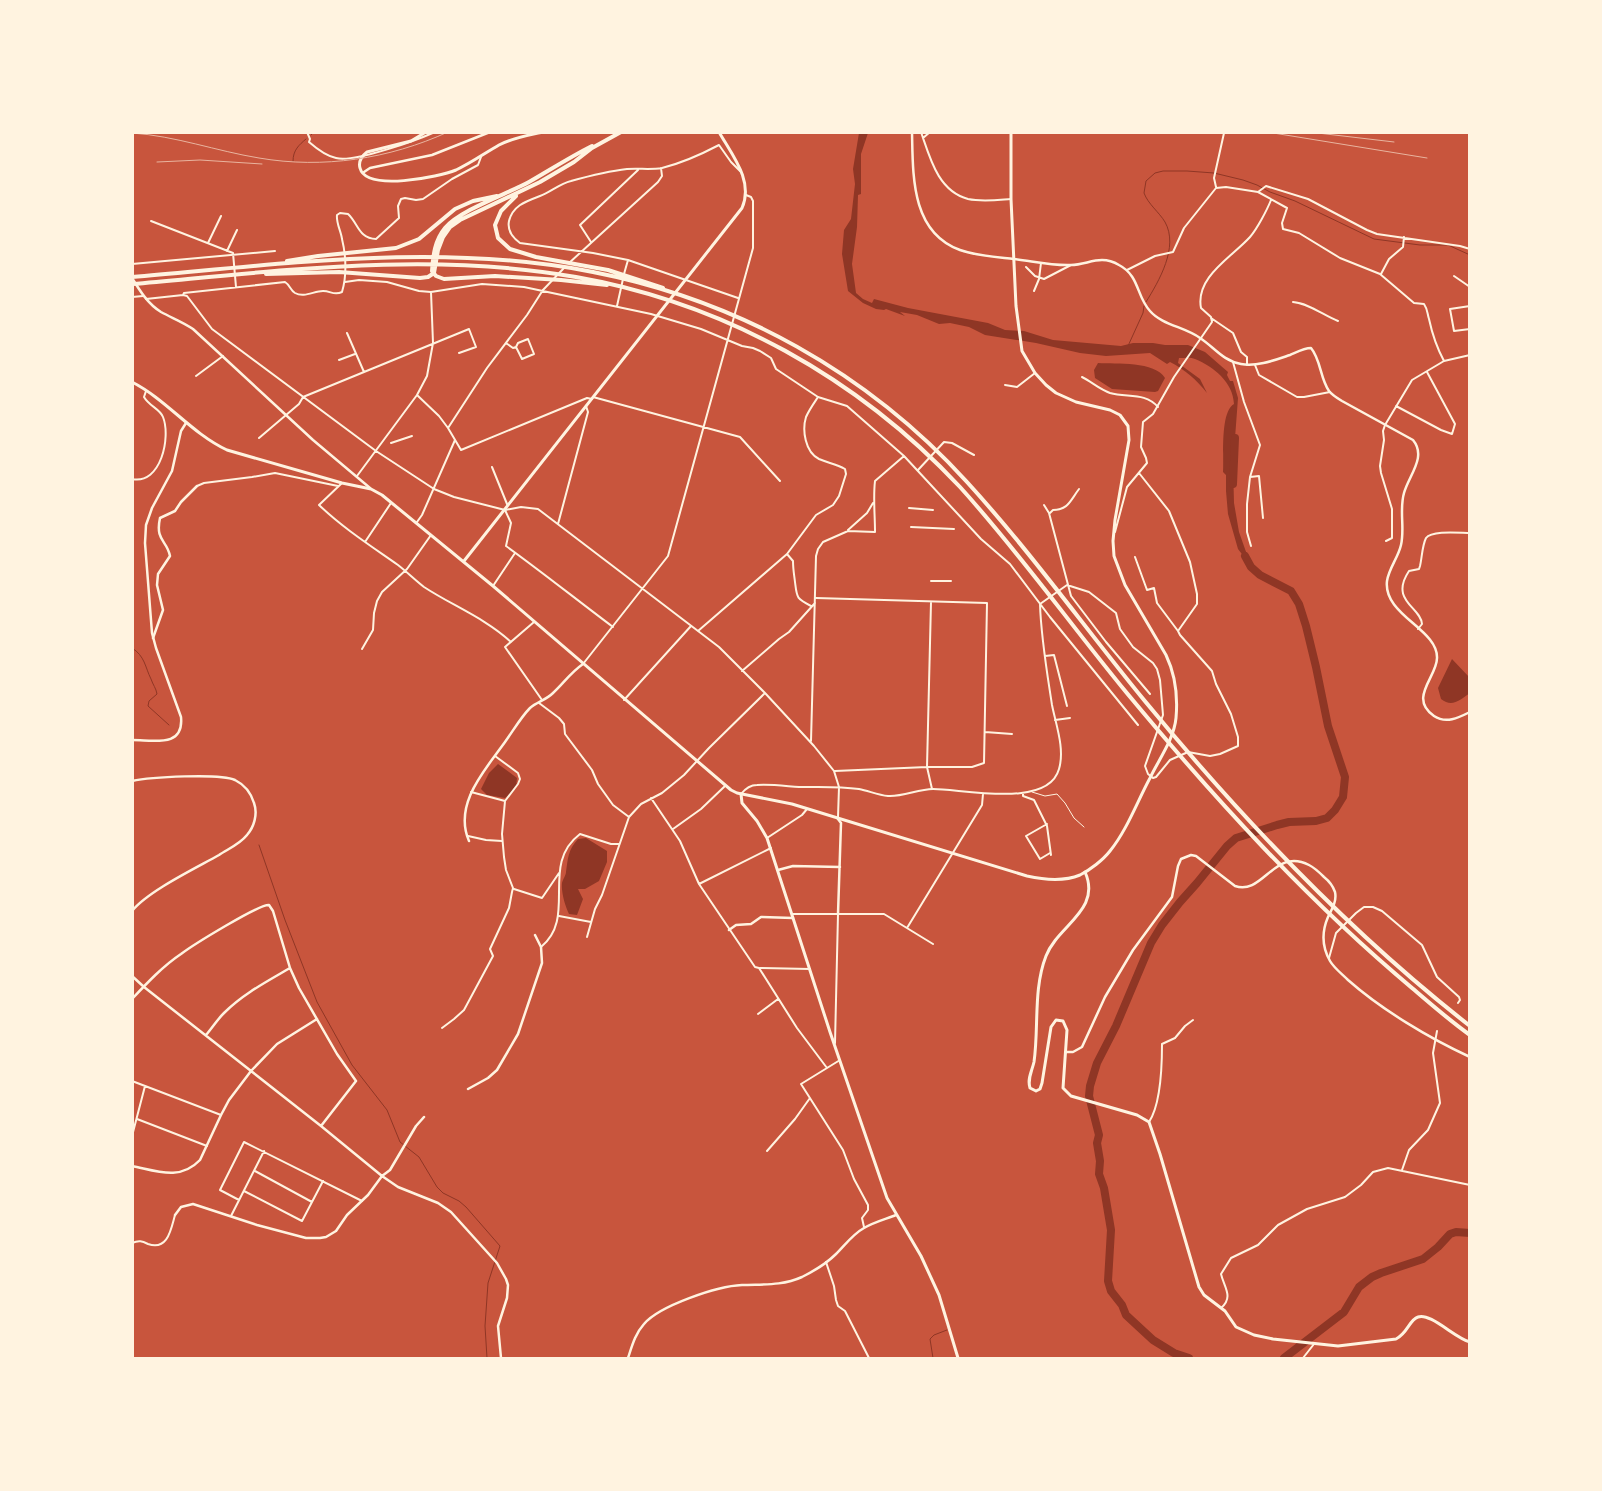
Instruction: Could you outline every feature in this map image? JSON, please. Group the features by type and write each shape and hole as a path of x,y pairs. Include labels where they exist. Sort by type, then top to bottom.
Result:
{"highway":[{"path":"218,276 339,272 428,277 434,272 441,237 448,224 616,132"},
{"path":"441,237 453,224 464,217 523,190 574,162 592,148 621,132"},
{"path":"523,190 504,207 496,220 496,235 510,249 536,257 608,270 636,278 748,321 816,357 865,390 905,422 965,480 996,515 1152,710 1255,827 1324,899 1372,943 1470,1026"},
{"path":"265,265 318,256 396,248 418,239 455,209 473,202 503,195"},
{"path":"132,277 372,258 506,260 595,273 635,282 698,301"},
{"path":"132,284 304,268 426,264 531,270 629,288 686,305 766,340 831,378 892,423 937,464 982,514 1208,788 1322,907 1470,1036"},
{"path":"434,272 444,279 479,276 509,277 561,280 629,288"}],"main road":[{"path":"426,132 418,138 367,152 360,160 362,173 372,180 425,179 457,169 499,144 543,132"},
{"path":"464,561 740,212 746,195 745,181 719,132"},
{"path":"132,382 146,390 218,446 236,453 371,490 391,503 464,561 731,790 741,794 778,800 1033,877 1059,880 1079,875 1086,872 1110,852 1150,777 1174,729 1176,685 1171,665 1125,585 1114,556 1113,535 1129,440 1128,426 1116,412 1076,402 1056,393 1035,373 1024,356 1019,336 1016,306 1011,200 1011,132"},
{"path":"741,794 742,803 757,821 771,848 835,1046 887,1198 921,1256 939,1295 958,1358"},
{"path":"1086,872 1089,889 1086,904 1055,940 1045,958 1038,996 1034,1062 1029,1078 1030,1088 1036,1091 1040,1088 1051,1027 1056,1020 1063,1021 1067,1030 1063,1088 1071,1096 1137,1114 1149,1122 1197,1282 1204,1295 1228,1314 1233,1324 1245,1332 1273,1339 1338,1346 1396,1339 1405,1334 1415,1318 1422,1316 1460,1339 1470,1342"}],"street":[{"path":"307,132 310,139 309,142 320,151 338,159 354,157 410,143 435,132"},
{"path":"362,173 370,168 432,155 490,132"},
{"path":"912,132 913,170 917,200 932,230 945,242 958,250 977,254 1041,263 1071,265"},
{"path":"921,132 933,167 954,192 976,200 1011,200"},
{"path":"923,138 930,132"},
{"path":"1216,188 1214,178 1224,133"},
{"path":"738,298 628,260 520,243 515,240 509,230 510,218 518,207 526,201 542,196 562,184 628,169 661,168 698,156 719,146 740,171"},
{"path":"132,297 183,295 184,293 236,286 284,282 288,284 293,292 300,295 322,291 333,294 342,292 345,282 344,248 336,219 340,213 348,214 362,234 372,240 376,239 399,218 398,206 401,200 405,198 423,199 452,179 478,165 481,156"},
{"path":"448,428 487,368 544,289 580,251 658,182 662,176 661,168"},
{"path":"591,242 580,225 638,169"},
{"path":"1258,192 1266,186 1308,199 1367,230 1382,235 1470,249"},
{"path":"1127,270 1155,256 1173,252 1184,228 1216,188 1226,187 1258,192 1287,208 1282,223 1283,228 1299,233 1340,258 1380,274 1414,303 1424,304 1428,310 1428,317 1438,350 1444,361"},
{"path":"469,841 465,813 471,792 495,756 529,709 558,689 571,672 583,664 668,556 753,243 753,201 751,197 746,195"},
{"path":"1248,365 1247,357 1241,352 1232,332 1211,318 1201,308 1200,294 1220,264 1250,236 1271,200"},
{"path":"208,243 221,216"},
{"path":"151,221 233,254 236,286"},
{"path":"227,251 236,230"},
{"path":"1380,274 1389,259 1403,247 1404,237"},
{"path":"132,264 275,251"},
{"path":"617,306 628,260"},
{"path":"1026,267 1039,278 1044,279 1071,265 1090,261 1103,260 1118,264 1127,270 1137,284 1142,300 1150,311 1156,316 1200,338 1221,356 1233,362 1248,365 1255,364 1277,360 1311,348 1315,354 1325,385 1330,392 1342,401 1410,437 1418,448 1418,459 1409,478 1403,498 1401,544 1389,574 1387,586 1393,603 1431,641 1437,656 1436,666 1424,691 1424,699 1428,710 1434,716 1444,720 1457,718 1470,712"},
{"path":"1034,291 1039,278 1041,263"},
{"path":"1454,276 1470,287"},
{"path":"132,277 144,296 159,311 184,322 193,329 313,440 371,490"},
{"path":"345,282 359,280 387,282 418,291 431,292 482,284 544,289 658,314 728,338 742,346 753,348 766,354 771,358 776,369 818,397 847,406 919,469 981,539 1010,564 1138,725"},
{"path":"357,476 417,395 428,370 433,343 431,292"},
{"path":"183,295 187,296 212,329 376,452 434,489 449,496 505,510 521,507 538,509 729,656 811,743 834,771 839,787 838,818 841,823 835,1046"},
{"path":"1293,302 1300,302 1338,320"},
{"path":"1470,306 1450,309 1454,331 1470,329"},
{"path":"1113,535 1117,529 1128,487 1140,473 1147,460 1141,448 1142,425 1158,407 1174,377 1212,322 1211,318"},
{"path":"260,438 299,404 303,397 469,330 476,347 459,353"},
{"path":"348,333 364,372"},
{"path":"528,339 534,354 522,359 516,347 518,343 528,339"},
{"path":"506,342 513,348 516,347"},
{"path":"339,360 356,354"},
{"path":"1386,541 1392,538 1393,525 1391,501 1381,473 1385,424 1412,380 1444,361 1470,355"},
{"path":"196,376 223,356"},
{"path":"1233,362 1244,402 1260,445 1250,477 1247,504 1247,532 1251,546"},
{"path":"1255,364 1258,375 1297,397 1330,392"},
{"path":"1396,406 1452,434 1455,424 1427,371"},
{"path":"1005,385 1018,387 1035,373"},
{"path":"1082,376 1106,391 1121,395 1143,396 1154,402 1158,407"},
{"path":"132,480 140,480 153,471 160,463 164,448 166,432 164,420 162,414 144,398 146,390"},
{"path":"417,395 448,428 461,450 587,398 593,398 740,437 780,480"},
{"path":"698,631 787,554 816,515 833,505 840,496 846,474 845,469 818,459 807,444 806,419 818,397"},
{"path":"558,524 588,412 586,406"},
{"path":"132,740 170,740 178,735 181,727 181,717 153,639 145,534 148,516 172,471 181,431 186,423"},
{"path":"391,442 412,436"},
{"path":"416,523 422,515 455,440"},
{"path":"919,469 944,442 952,443 974,455"},
{"path":"848,531 875,532 875,481 904,456"},
{"path":"492,467 508,506"},
{"path":"153,639 163,610 156,585 158,574 170,556 169,551 160,538 158,530 160,518 175,511 197,486 204,483 252,478 275,473 338,486"},
{"path":"1140,473 1169,511 1190,562 1197,594 1197,604 1178,631"},
{"path":"1250,477 1259,476 1263,518"},
{"path":"342,483 319,505 334,519 424,587 491,626 511,642"},
{"path":"1049,513 1053,510 1065,508 1079,489"},
{"path":"365,542 391,503"},
{"path":"811,743 816,556 823,542 848,531 867,513 874,503"},
{"path":"1044,505 1049,513 1071,596 1106,642 1150,694"},
{"path":"909,508 933,510"},
{"path":"505,510 510,523 506,546 613,627"},
{"path":"911,527 954,529"},
{"path":"1418,629 1422,624 1422,620 1406,602 1403,594 1405,578 1409,571 1419,569 1425,540 1428,536 1436,533 1470,533"},
{"path":"362,650 373,630 374,613 382,592 404,571 431,535"},
{"path":"493,586 515,553"},
{"path":"787,554 793,561 792,573 795,593 799,599 811,606"},
{"path":"1067,584 1089,592 1116,613 1120,629 1133,647 1153,663 1157,669 1160,680 1163,715 1146,762 1146,771 1150,777 1156,777 1170,760 1188,752 1210,756 1235,748 1238,744 1231,714 1216,684 1212,671 1180,635 1157,604 1154,588 1147,590 1135,557"},
{"path":"931,581 951,581"},
{"path":"1040,604 1067,584"},
{"path":"816,598 987,604 984,763 980,766 972,767 834,771"},
{"path":"742,671 789,632 816,602"},
{"path":"931,602 926,767 932,789"},
{"path":"741,794 748,788 756,785 843,787 887,796 932,789 1023,794 1032,792 1048,783 1059,770 1060,743 1045,656 1040,604"},
{"path":"534,622 505,647 541,702 560,718 564,724 565,734 592,770 598,784 613,805 629,817"},
{"path":"624,700 691,626"},
{"path":"1045,656 1054,655 1067,706"},
{"path":"587,937 590,922 602,896 629,817 637,807 673,785 765,693"},
{"path":"1055,720 1070,718"},
{"path":"985,732 1012,734"},
{"path":"442,1028 464,1010 492,956 490,949 509,908 513,888 506,870 502,841 505,800 520,779 518,774 495,756"},
{"path":"132,781 155,778 217,776 229,778 240,783 248,791 254,802 255,813 253,826 242,841 149,896 132,911"},
{"path":"672,830 701,809 725,786"},
{"path":"471,792 505,800"},
{"path":"907,928 982,804 983,793"},
{"path":"1023,794 1023,796 1034,800 1046,824 1051,854 1040,859 1026,836 1046,824"},
{"path":"651,798 680,841 699,884 754,967 810,969"},
{"path":"767,838 802,815 807,809"},
{"path":"541,948 548,941 560,916 560,870 562,858 571,841 580,834 611,844 619,844"},
{"path":"467,836 502,841"},
{"path":"699,884 771,848"},
{"path":"1066,1052 1073,1052 1082,1047 1105,997 1133,950 1172,897 1181,859 1191,855 1196,856 1235,886 1241,888 1247,888 1276,866 1290,861 1301,862 1317,870 1330,883 1335,892 1335,904 1324,931 1324,941 1329,960 1338,971 1367,996 1434,1039 1470,1057"},
{"path":"778,870 793,866 840,867"},
{"path":"513,888 542,898 560,870"},
{"path":"132,999 180,954 266,905 272,907 290,968 317,1020 356,1081 321,1126"},
{"path":"1329,960 1336,933 1364,907 1373,908 1382,911 1422,945 1437,977 1458,997 1460,1000 1458,1003"},
{"path":"729,930 736,925 751,924 761,917 884,914 933,944"},
{"path":"560,916 590,922"},
{"path":"468,1088 488,1078 497,1070 518,1034 541,970 541,948 535,935"},
{"path":"205,1035 223,1014 254,988 290,968"},
{"path":"759,968 797,1028 827,1068"},
{"path":"132,976 382,1176 398,1187 438,1203 451,1212 497,1263 508,1285 507,1298 498,1326 501,1358"},
{"path":"758,1014 778,999"},
{"path":"132,1166 167,1174 181,1172 197,1163 229,1100 251,1071 277,1044 317,1020"},
{"path":"1149,1122 1155,1110 1162,1076 1162,1044 1175,1038 1193,1020"},
{"path":"1402,1170 1411,1146 1428,1130 1440,1103 1433,1058 1436,1031"},
{"path":"840,1060 801,1084 844,1150 854,1179 868,1205 868,1210 862,1218 864,1228"},
{"path":"132,1081 221,1115"},
{"path":"132,1136 145,1086"},
{"path":"767,1151 795,1119 810,1098"},
{"path":"132,1242 138,1240 155,1246 162,1244 168,1239 175,1215 181,1207 193,1204 230,1217 306,1238 320,1238 332,1234 347,1215 368,1195 382,1176 390,1170 416,1126 424,1117"},
{"path":"137,1119 207,1146"},
{"path":"239,1200 220,1190 244,1142 362,1201"},
{"path":"230,1217 264,1151"},
{"path":"1221,1308 1226,1304 1228,1295 1221,1274 1231,1258 1253,1248 1278,1225 1307,1209 1345,1197 1376,1170 1388,1168 1402,1170 1470,1185"},
{"path":"254,1171 312,1202"},
{"path":"244,1191 302,1221 323,1181"},
{"path":"628,1358 636,1336 643,1325 658,1312 694,1297 724,1288 740,1285 766,1286 782,1284 802,1277 826,1262 864,1228 896,1215"},
{"path":"826,1262 838,1306 845,1311 868,1358"},
{"path":"1304,1358 1312,1344"}],"lane":[{"path":"1032,792 1045,796 1057,794 1066,803 1074,818 1084,827"}],"shaded area":[{"path":"859,133 868,133 861,154 861,194 858,195 857,227 852,264 856,293 863,299 872,303 874,299 908,308 988,323 1005,330 1024,331 1053,340 1121,346 1133,343 1188,345 1205,352 1228,372 1227,375 1230,381 1233,381 1238,398 1233,465 1234,503 1239,532 1251,566 1238,549 1228,514 1226,475 1223,472 1225,425 1230,409 1234,404 1233,396 1226,382 1209,366 1192,358 1179,358 1178,363 1200,379 1207,393 1195,379 1180,368 1170,362 1167,364 1150,353 1106,356 985,335 969,327 950,323 939,324 917,315 900,312 905,316 886,309 876,309 863,303 848,291 842,254 844,230 851,219 855,184 853,169"},
{"path":"1098,363 1144,366 1160,373 1165,378 1158,391 1155,392 1112,389 1095,378 1094,370"},
{"path":"1452,659 1469,677 1470,693 1456,702 1449,703 1441,699 1438,688"},
{"path":"498,764 517,778 516,788 505,798 487,795 481,789 489,773"},
{"path":"586,838 607,851 607,862 599,881 585,889 578,889 583,899 577,915 569,914 562,891 562,883 572,847 578,839"}],"waterway":[{"path":"311,135 314,132"},
{"path":"293,161 295,151 306,139"},
{"path":"1146,302 1166,264 1169,253 1169,232 1165,222 1144,193 1146,181 1155,173 1163,171 1214,173 1243,180 1295,201 1374,239 1420,245 1448,245 1470,255"},
{"path":"1128,346 1143,313 1144,306"},
{"path":"1233,484 1235,438"},
{"path":"1189,1358 1174,1353 1153,1340 1126,1315 1122,1305 1111,1291 1108,1281 1111,1230 1104,1188 1099,1174 1100,1161 1097,1143 1099,1135 1089,1096 1097,1063 1116,1026 1151,943 1180,902 1227,846 1236,838 1277,825 1327,818 1335,810 1343,797 1345,777 1328,726 1316,667 1299,604 1291,591 1260,575 1251,567 1245,556"},
{"path":"132,648 142,658 157,692 149,701 148,706 169,725"},
{"path":"259,845 285,920 317,1002 352,1065 387,1110 400,1142 419,1157 437,1187 443,1193 466,1207 500,1246 488,1283 485,1326 487,1358"},
{"path":"1284,1358 1344,1312 1359,1287 1372,1277 1423,1259 1450,1234 1456,1232 1470,1233"},
{"path":"933,1358 930,1339 934,1335 947,1330"}],"railway":[{"path":"132,133 180,140 259,158 283,161 331,162 379,155 403,149 448,132"},
{"path":"1267,132 1427,158"},
{"path":"1309,132 1394,142"},
{"path":"157,162 200,160 262,164"}]}
